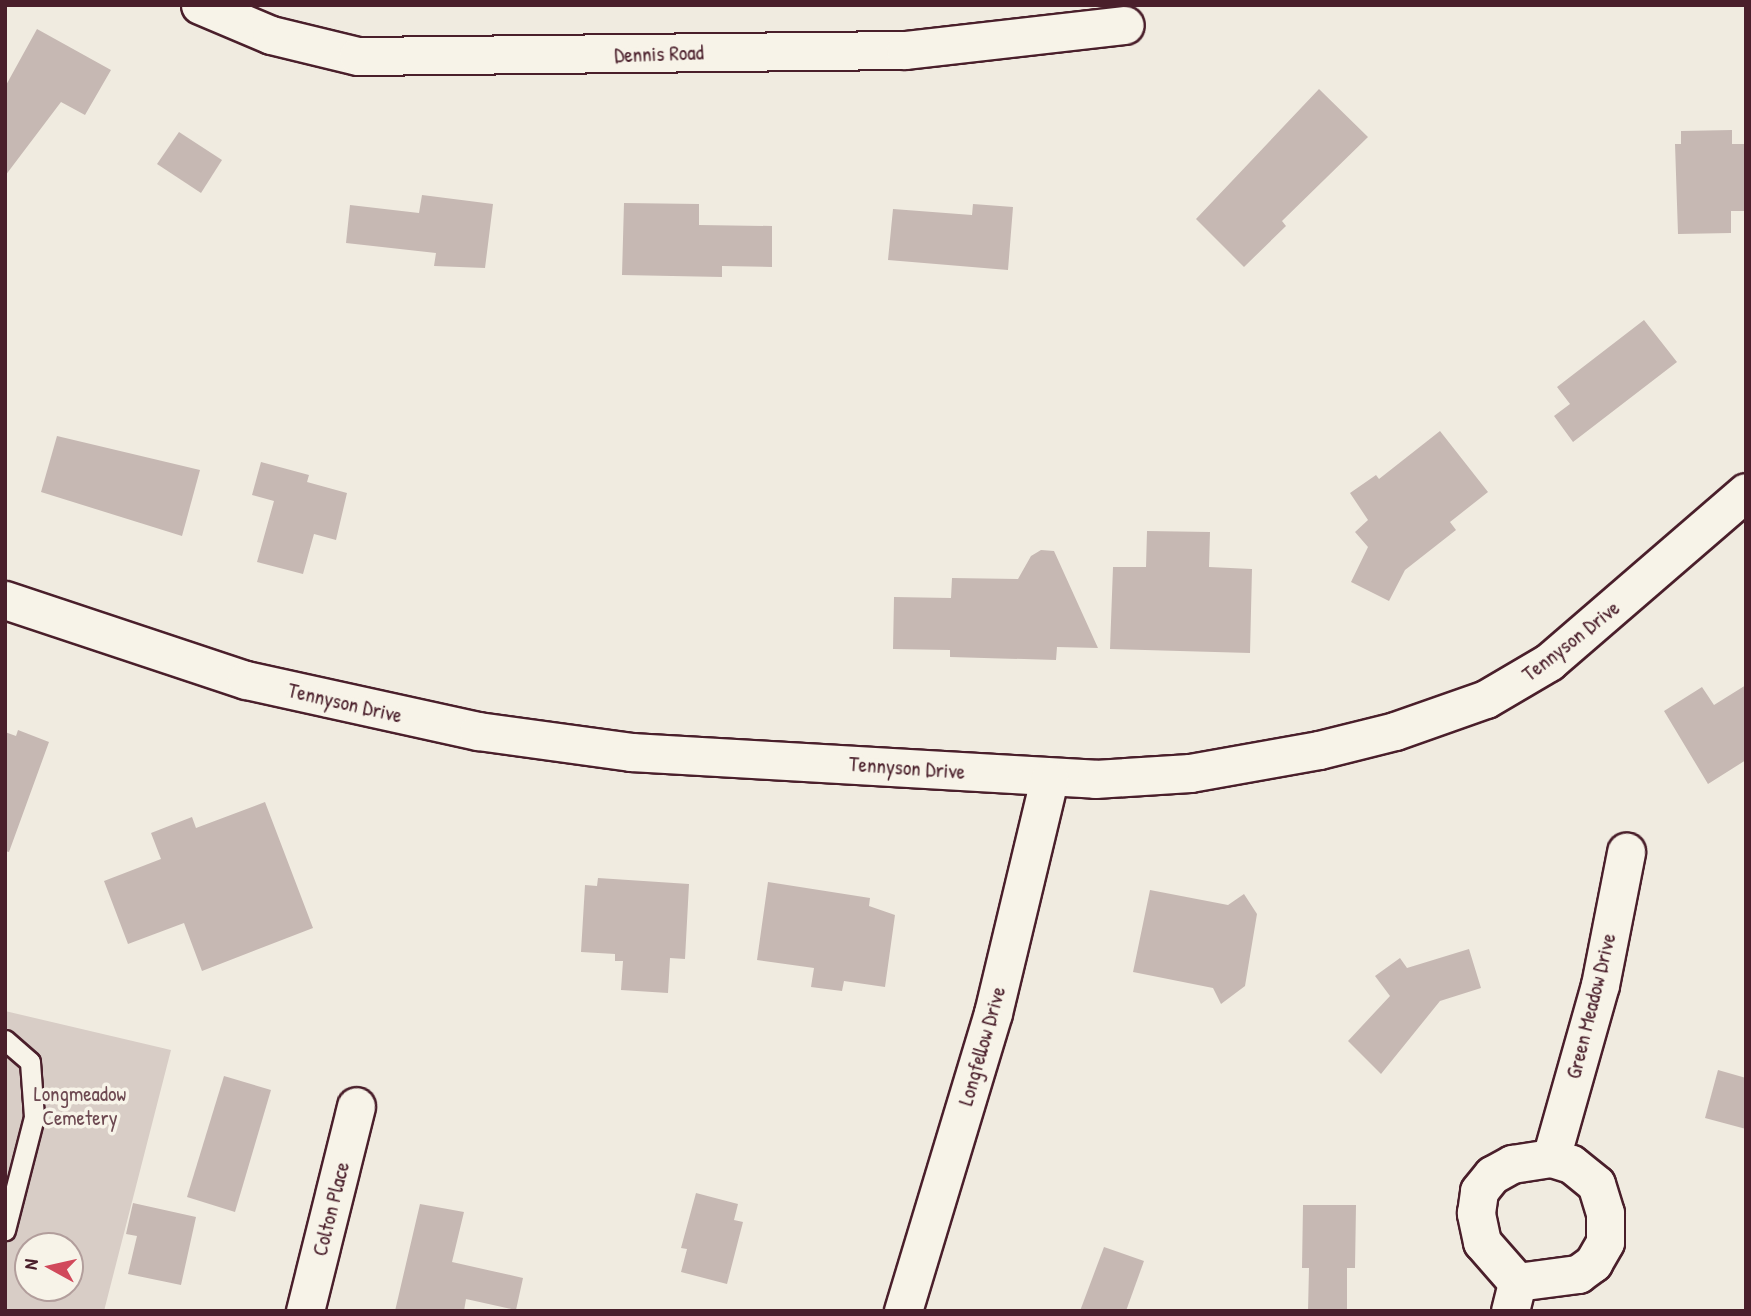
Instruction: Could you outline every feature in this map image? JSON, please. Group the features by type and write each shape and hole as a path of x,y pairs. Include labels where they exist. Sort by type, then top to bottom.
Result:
{"street":[{"name":"Dennis Road","path":"200,5 271,35 358,57 905,50 1125,24"},
{"name":"Tennyson Drive","path":"5,600 246,680 478,731 643,753 892,765 1049,779 1233,767 1395,731 1486,699 1549,662 1746,492"},
{"name":"Longfellow Drive","path":"903,1311 993,1013 1049,779"},
{"name":"Green Meadow Drive","path":"1551,1158 1600,985 1626,852"},
{"name":"Colton Place","path":"305,1311 356,1107"},
{"path":"1551,1158 1571,1164 1596,1184 1605,1213 1605,1242 1600,1255 1578,1274 1514,1296 1482,1241 1476,1213 1479,1191 1492,1175 1512,1164 1551,1158"}],"lane":[{"path":"5,1040 30,1062 34,1116 5,1230"}],"green space":[{"name":"Longmeadow Cemetery","path":"5,1011 171,1050 104,1311 5,1311"}],"building":[{"path":"37,29 111,70 85,115 61,102 5,176 5,87"},
{"path":"1319,89 1368,137 1282,221 1286,226 1244,267 1196,219"},
{"path":"1732,130 1732,144 1744,144 1746,211 1731,211 1731,233 1678,234 1675,144 1681,144 1681,131"},
{"path":"179,132 222,160 201,193 157,164"},
{"path":"422,195 493,204 485,268 434,266 436,253 346,243 350,205 419,213"},
{"path":"624,203 699,204 699,225 772,226 772,267 722,266 722,277 622,275"},
{"path":"973,204 1013,207 1008,270 888,260 893,209 972,215"},
{"path":"1644,320 1677,362 1573,442 1554,416 1570,404 1557,387"},
{"path":"1440,431 1488,492 1450,522 1456,530 1405,570 1389,601 1351,582 1368,547 1355,532 1368,520 1350,493 1376,475 1379,479"},
{"path":"57,436 200,470 182,536 41,492"},
{"path":"261,462 309,475 307,482 347,493 336,540 314,534 303,574 257,562 274,501 252,495"},
{"path":"1147,531 1210,532 1209,567 1252,569 1250,653 1110,649 1113,567 1146,567"},
{"path":"1041,550 1054,551 1098,648 1057,647 1056,660 950,657 950,650 893,649 894,597 951,598 952,578 1018,579 1031,556"},
{"path":"1746,685 1746,760 1708,784 1664,711 1702,687 1714,705"},
{"path":"18,730 49,742 9,852 5,851 5,732 16,736"},
{"path":"265,802 313,928 202,971 184,923 128,944 104,881 161,859 151,833 192,817 196,828"},
{"path":"598,878 689,884 685,959 670,958 668,993 621,990 623,961 615,961 615,954 581,952 585,885 597,886"},
{"path":"768,882 870,898 869,906 895,915 885,987 844,981 842,991 811,987 814,968 757,960"},
{"path":"1150,890 1228,905 1244,894 1257,914 1245,986 1221,1004 1213,988 1133,972"},
{"path":"1469,949 1481,988 1440,1001 1381,1074 1348,1041 1390,996 1375,976 1400,958 1407,968"},
{"path":"1718,1070 1746,1078 1746,1129 1705,1118"},
{"path":"224,1076 271,1090 235,1212 187,1197"},
{"path":"696,1193 738,1204 734,1220 743,1222 727,1284 681,1272 687,1249 681,1248"},
{"path":"133,1203 196,1217 181,1285 128,1274 137,1236 126,1234"},
{"path":"420,1204 464,1212 452,1262 523,1278 516,1310 466,1299 464,1311 395,1311"},
{"path":"1303,1205 1356,1205 1355,1268 1347,1268 1347,1311 1308,1311 1309,1268 1302,1268"},
{"path":"1104,1247 1144,1261 1126,1311 1080,1311"}]}
